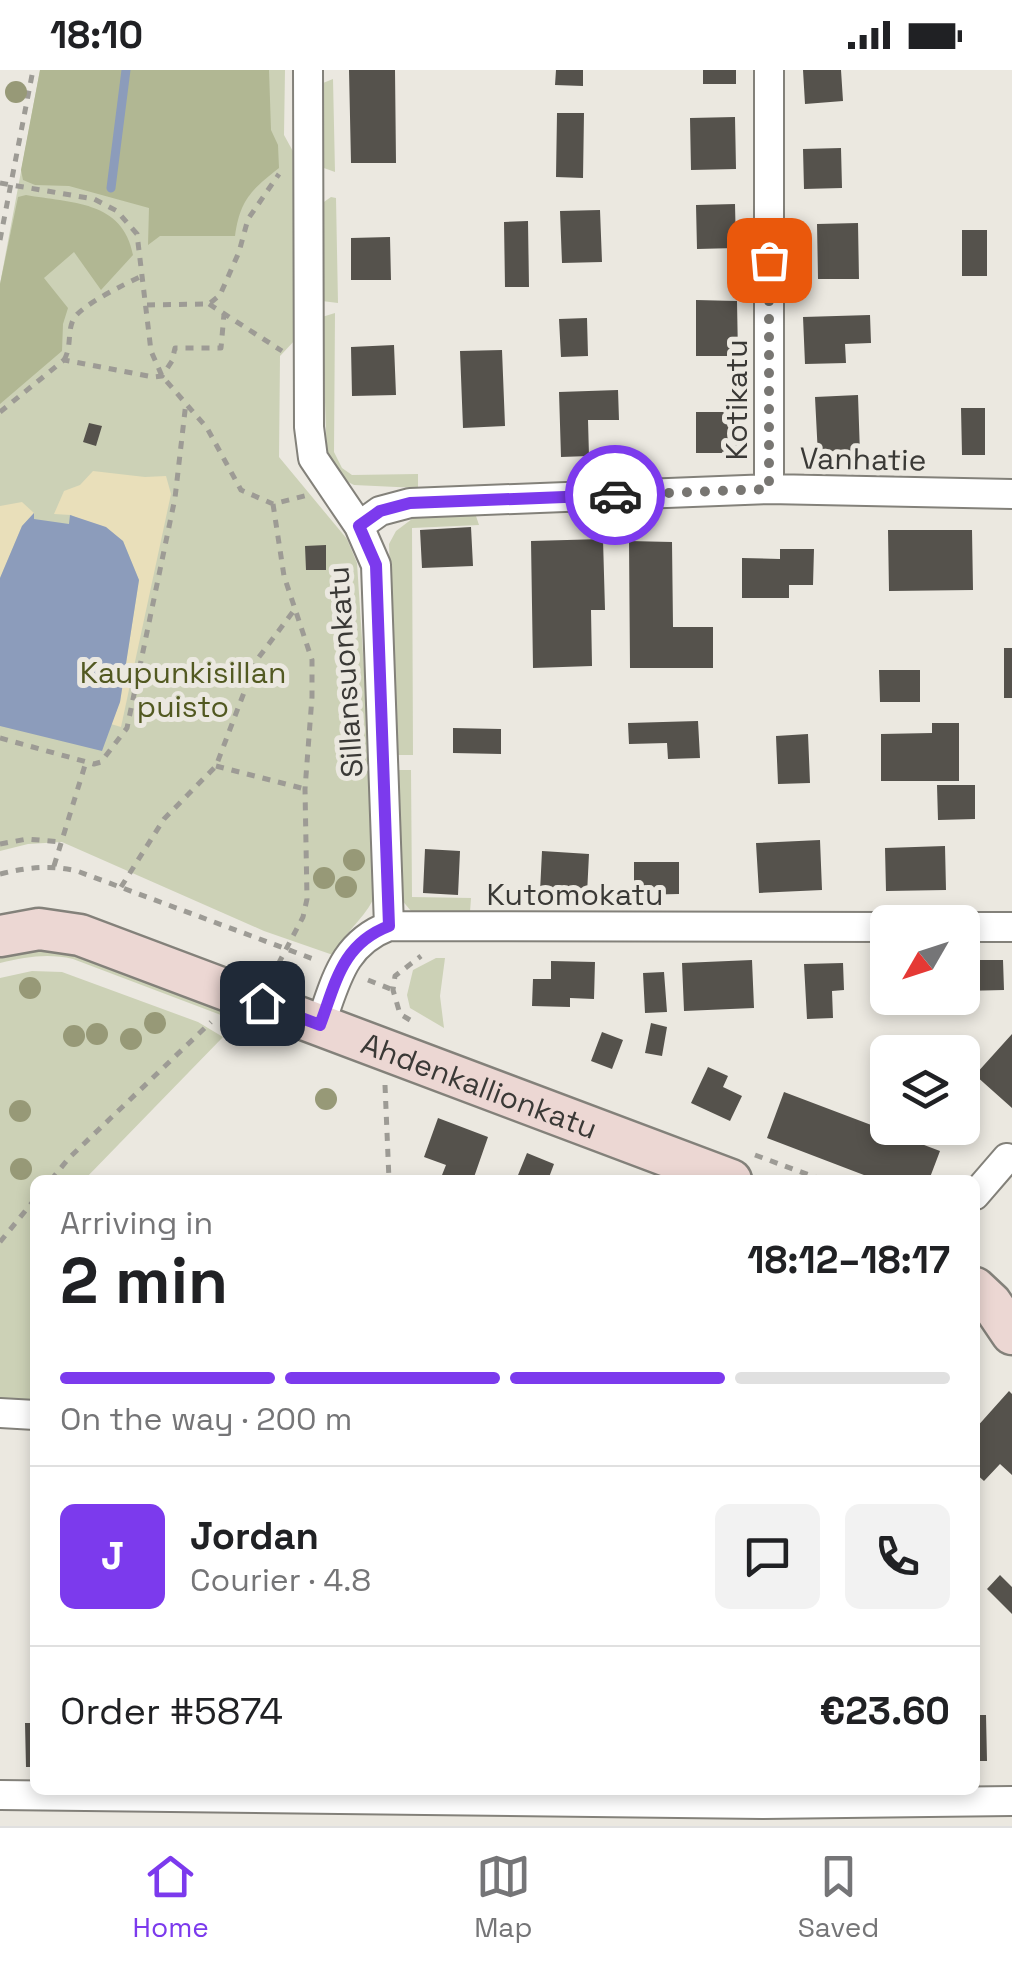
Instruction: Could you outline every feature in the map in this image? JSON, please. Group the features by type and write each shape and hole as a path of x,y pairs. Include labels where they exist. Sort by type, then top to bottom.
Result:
{"street":[{"name":"Sillansuonkatu","path":"308,70 309,427 314,486 359,526 376,565 389,926"},
{"name":"Kotikatu","path":"769,70 769,489"},
{"name":"Vanhatie","path":"359,526 380,511 410,503 769,489 1012,494"},
{"name":"Kutomokatu","path":"389,926 870,927"},
{"path":"320,1025 341,969 355,946 369,934 389,926"},
{"path":"980,927 1012,927"},
{"name":"Ahdenkallionkatu","path":"0,936 38,929 80,934 718,1175"},
{"path":"980,1189 1007,1158"},
{"path":"980,1292 1012,1334"},
{"path":"980,1327 1012,1345"},
{"path":"0,1413 30,1414"},
{"path":"0,1795 764,1807 1012,1801"}],"path":[{"path":"0,240 33,70"},
{"path":"209,304 220,294 228,277 248,219 282,171"},
{"path":"0,183 94,200 117,211 138,234 151,351 162,376 207,428 241,490 273,504 294,501 314,486"},
{"path":"0,412 64,360 70,349 70,326 78,311 142,276"},
{"path":"147,305 209,304 283,352"},
{"path":"64,360 162,376 175,348 221,348 224,314"},
{"path":"0,738 86,762 100,762 127,728 175,498 186,402"},
{"path":"294,501 296,510"},
{"path":"262,1003 307,899 305,789 312,660 276,540 273,504"},
{"path":"121,887 164,819 216,766 256,661 295,609"},
{"path":"54,866 86,762"},
{"path":"216,766 305,789"},
{"path":"0,844 27,839 62,842"},
{"name":"Ahdenkallionkatu","path":"0,874 54,866 121,887 393,990 395,976 430,951"},
{"path":"55,1175 214,1020"},
{"path":"385,1086 389,1175"},
{"path":"0,1242 30,1205"}],"green space":[{"name":"Kaupunkisillan puisto","path":"40,70 285,70 284,135 295,155 296,339 280,356 279,457 347,539 357,563 366,700 373,900 333,955 264,931 62,842 0,851 0,284"},
{"path":"40,70 269,70 271,130 278,145 279,168 248,197 235,236 160,236 148,245 149,208 69,186 35,185 23,180 21,170"},
{"path":"333,79 335,172 321,167 323,83"},
{"path":"18,197 77,203 106,214 127,237 133,255 101,290 74,252 44,278 68,308 62,351 0,404 0,284"},
{"path":"336,198 338,303 322,301 321,204"},
{"path":"335,313 334,452 342,468 352,475 418,474 418,488 354,485 344,480 327,459 322,317"},
{"path":"416,516 476,516 479,525 412,528 413,755 396,755 389,544 396,531"},
{"path":"397,770 411,770 412,897 471,898 470,912 411,911 401,899"},
{"path":"50,946 249,1014 242,1023 73,959 36,956 0,963 0,952"},
{"path":"436,958 445,958 440,996 444,1028 410,1008 407,995 413,970"},
{"path":"32,971 62,972 198,1022 223,1037 89,1175 30,1175 30,1401 0,1399 0,978"}],"sand":[{"path":"93,471 166,476 171,494 121,727 111,724 120,702 139,580 123,541 71,515 54,514 64,491 80,485"},
{"path":"22,502 34,513 22,526 0,578 0,506"}],"water":[{"path":"34,513 34,519 69,524 70,515 106,527 123,541 139,580 120,702 102,751 0,726 0,578 22,526"}],"building":[{"path":"349,70 395,70 396,163 351,163"},
{"path":"556,70 583,70 583,86 555,85"},
{"path":"703,70 736,70 736,84 703,84"},
{"path":"803,70 841,70 843,101 805,104"},
{"path":"557,113 584,113 583,178 556,177"},
{"path":"735,117 736,169 691,170 690,118"},
{"path":"841,148 842,188 804,189 803,149"},
{"path":"735,204 736,248 697,249 696,205"},
{"path":"600,210 602,262 562,263 560,211"},
{"path":"528,221 529,287 505,287 504,222"},
{"path":"858,223 859,279 818,279 817,224"},
{"path":"962,230 987,230 987,276 962,276"},
{"path":"390,237 391,280 351,280 351,238"},
{"path":"696,300 737,301 738,356 696,356"},
{"path":"870,315 871,343 845,344 846,363 805,364 803,317"},
{"path":"587,318 588,356 561,357 559,319"},
{"path":"394,345 396,395 352,396 351,347"},
{"path":"502,350 505,426 463,428 460,351"},
{"path":"618,390 619,420 588,420 589,456 561,457 559,392"},
{"path":"858,395 860,454 818,456 815,397"},
{"path":"961,408 985,408 985,455 962,455"},
{"path":"696,412 736,412 737,453 696,453"},
{"path":"89,423 102,426 96,446 83,442"},
{"path":"471,527 473,566 422,568 420,530"},
{"path":"888,530 972,530 973,590 889,591"},
{"path":"603,539 605,610 591,610 592,666 533,668 531,541"},
{"path":"629,541 672,542 673,627 713,627 713,668 630,668"},
{"path":"326,545 326,570 306,570 305,546"},
{"path":"780,549 814,549 813,585 789,585 789,598 742,598 742,558 780,559"},
{"path":"1004,648 1012,648 1012,698 1004,698"},
{"path":"879,670 920,670 920,702 880,702"},
{"path":"698,721 700,758 668,759 667,743 629,744 628,723"},
{"path":"932,723 959,723 959,781 881,781 881,734 932,733"},
{"path":"453,728 501,729 501,754 453,753"},
{"path":"808,734 810,783 778,784 776,736"},
{"path":"937,785 975,785 975,819 938,820"},
{"path":"820,840 822,890 759,893 756,843"},
{"path":"945,846 946,890 886,891 885,848"},
{"path":"425,849 460,851 458,895 423,893"},
{"path":"542,851 589,854 587,894 540,892"},
{"path":"634,862 679,862 679,894 634,895"},
{"path":"752,960 754,1008 684,1011 682,963"},
{"path":"980,960 1003,960 1004,990 980,991"},
{"path":"551,961 595,962 594,999 570,998 570,1007 532,1006 533,979 551,979"},
{"path":"843,963 844,990 832,991 833,1018 807,1019 804,964"},
{"path":"664,972 667,1012 645,1013 643,973"},
{"path":"651,1023 667,1027 662,1056 645,1053"},
{"path":"602,1032 623,1040 612,1069 591,1061"},
{"path":"1012,1034 1012,1108 980,1079 980,1069"},
{"path":"708,1067 728,1076 723,1087 742,1096 730,1121 691,1103"},
{"path":"784,1092 870,1125 870,1145 924,1145 940,1151 931,1175 864,1175 767,1138"},
{"path":"438,1118 488,1137 475,1175 442,1175 446,1165 424,1157"},
{"path":"527,1153 554,1164 550,1175 518,1175"},
{"path":"1009,1391 1012,1475 1000,1464 984,1481 980,1477 980,1423"},
{"path":"1000,1575 1012,1587 1012,1614 987,1589"},
{"path":"980,1715 986,1715 987,1761 980,1761"},
{"path":"25,1723 30,1723 30,1767 26,1767"}],"waterway":[{"path":"111,188 126,70"}],"way so far":[{"path":"615,495 769,489 769,260"}],"route":[{"path":"262,1003 320,1025 341,969 355,946 369,934 389,926 376,565 359,526 380,511 410,503 615,495"}]}
